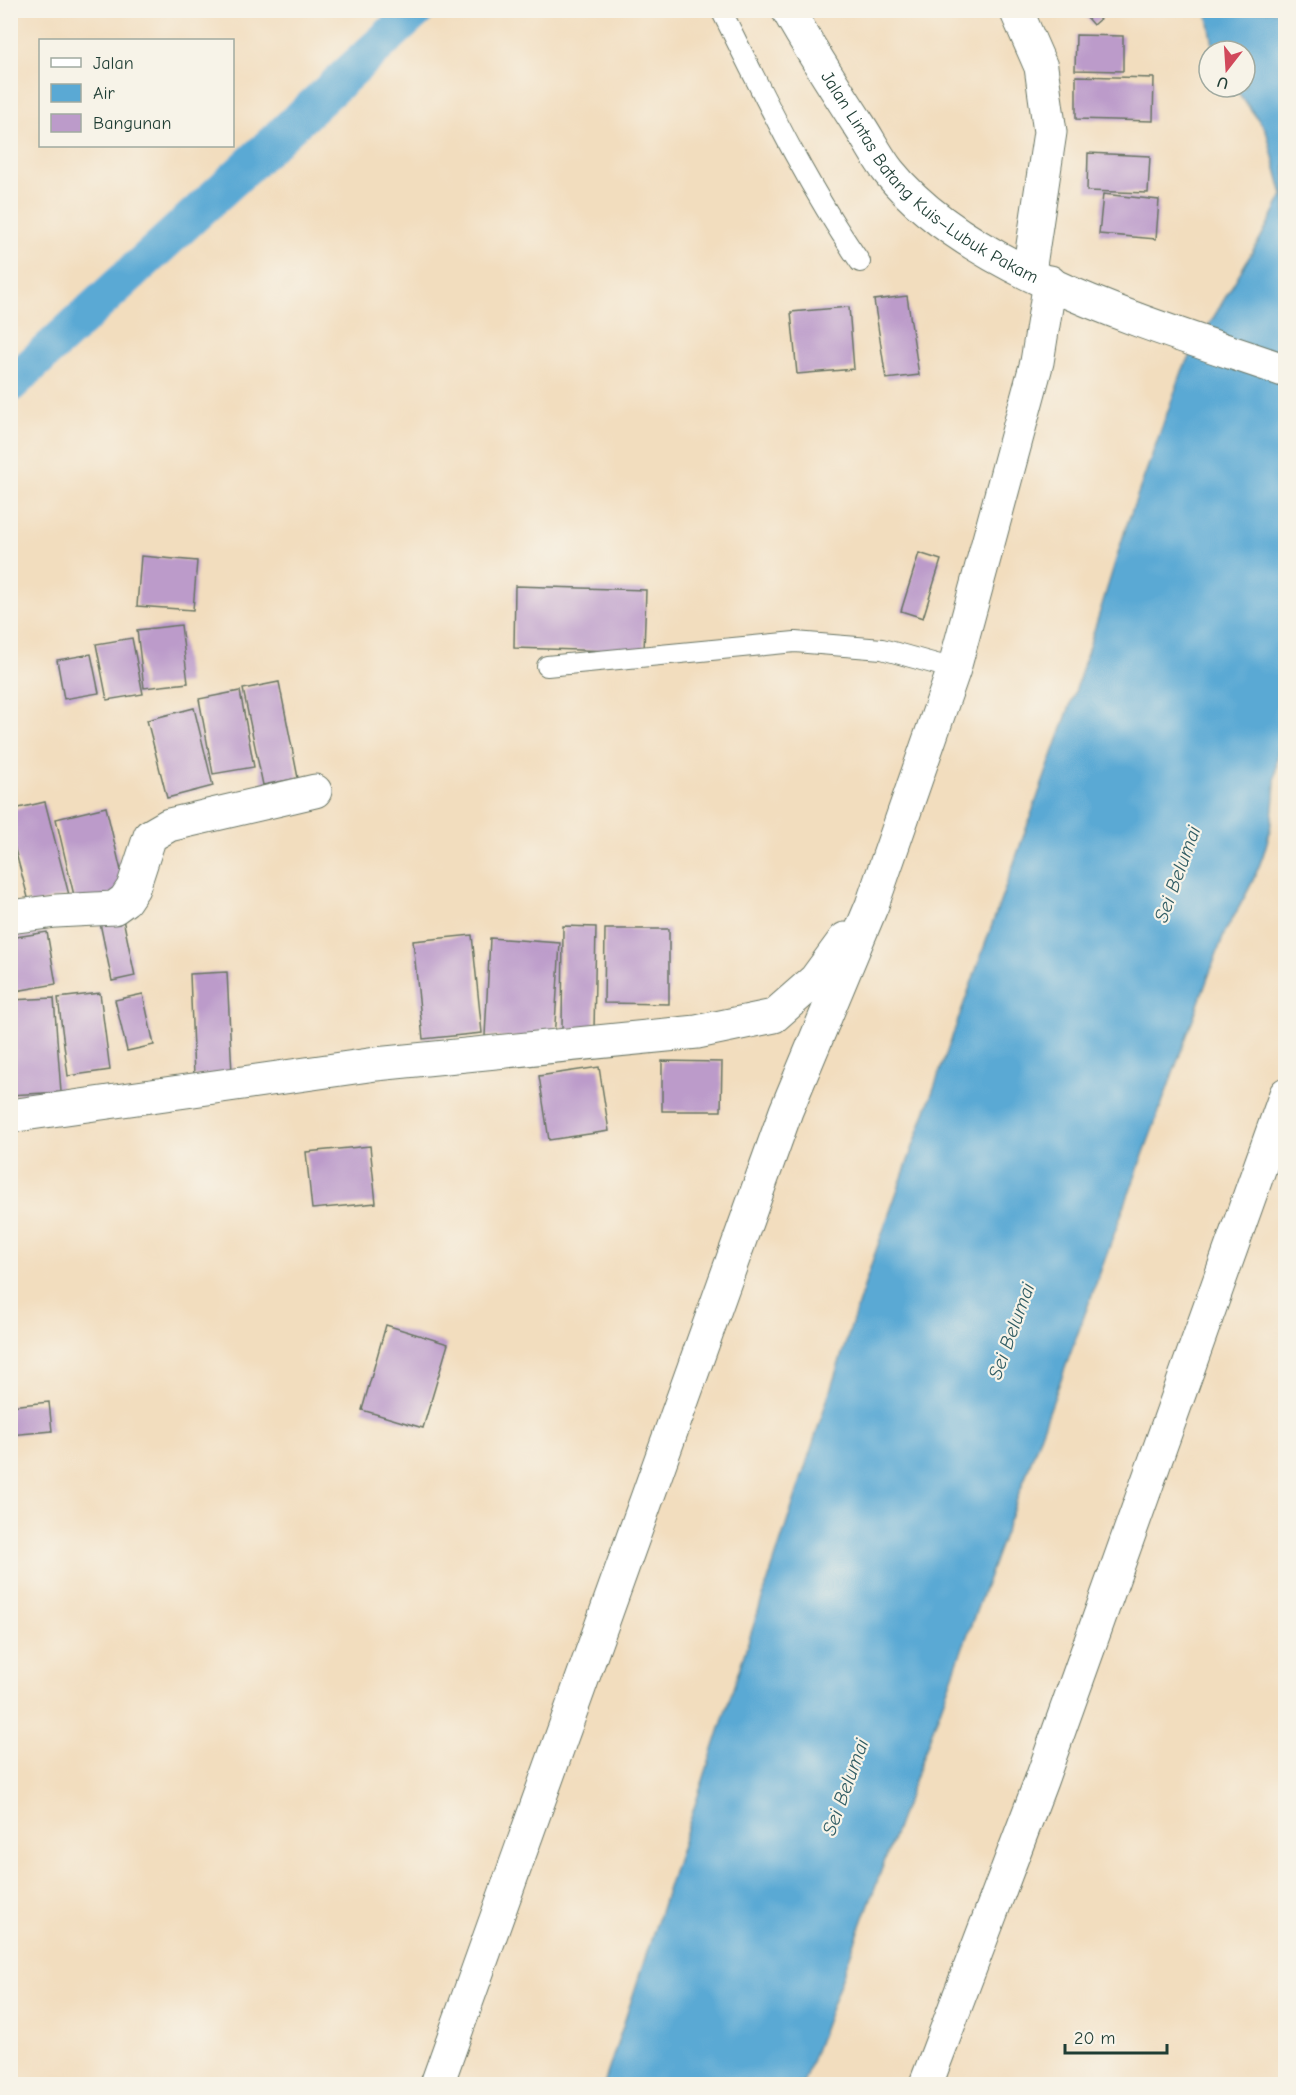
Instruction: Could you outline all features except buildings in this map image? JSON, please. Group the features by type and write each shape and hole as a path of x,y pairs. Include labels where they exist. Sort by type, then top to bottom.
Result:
{"main road":[{"name":"Jalan Lintas Batang Kuis–Lubuk Pakam","path":"788,10 818,64 889,172 943,224 993,255 1103,306 1286,371"},
{"path":"437,2085 786,1111 872,905 954,669 1037,362 1039,277 1050,132 1041,67 1016,10"},
{"path":"10,918 56,910 114,908 125,900 133,888 140,873 145,846 150,836 169,825 315,791"},
{"path":"10,1116 376,1064 697,1032 774,1016 814,980 872,905"},
{"path":"926,2085 1041,1781 1286,1094"}],"lane":[{"path":"721,10 796,158 833,223 860,261"},
{"path":"547,666 795,642 882,649 954,669"}],"water":[{"name":"Sei Belumai","path":"1207,11 1285,11 1286,724 1279,750 1272,816 1263,857 1252,883 1224,934 803,2084 604,2084 873,1259 1077,686 1126,527 1183,369 1264,232 1283,195 1266,130 1243,99 1257,99 1257,39 1212,39"}],"waterway":[{"path":"10,385 417,10"}]}
